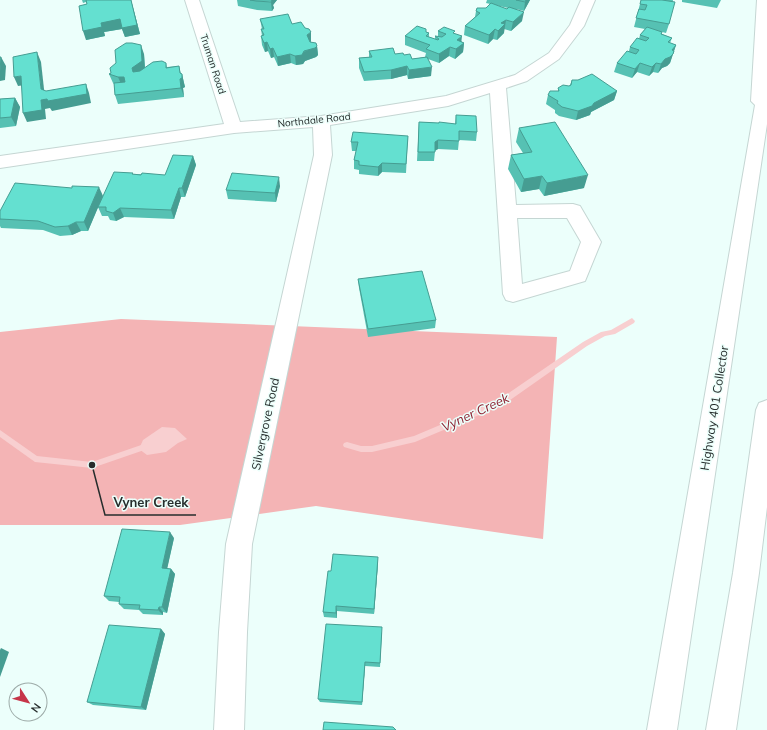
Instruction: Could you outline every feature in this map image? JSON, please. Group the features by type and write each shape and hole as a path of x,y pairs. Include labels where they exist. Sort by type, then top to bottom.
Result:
{"main road":[{"name":"Truman Road","path":"192,0 234,128"},
{"name":"Northdale Road","path":"0,162 234,128 321,121 448,101 521,78 554,56 577,26 588,0"},
{"path":"758,127 764,0"},
{"path":"498,85 507,212 513,294 578,276 591,242 572,211 507,212"},
{"name":"Highway 401 Collector","path":"662,730 731,306 758,127 767,85"},
{"name":"Silvergrove Road","path":"229,730 233,632 240,544 323,154 321,121"},
{"path":"721,730 746,573 767,410"}],"shaded area":[{"path":"121,319 557,337 543,539 316,506 180,525 0,525 0,332"},
{"path":"162,427 175,428 187,439 178,443 166,452 147,455 139,449 143,440"}],"building":[{"path":"86,0 131,0 137,25 122,28 120,19 101,23 102,27 83,31 79,6 87,4"},
{"path":"250,0 272,0 271,2"},
{"path":"641,0 662,0 675,2 669,24 636,18 639,9 645,10 647,5 640,4"},
{"path":"491,3 507,9 509,7 524,12 513,22 506,20 501,23 505,24 498,31 495,29 489,35 465,26 480,13 476,11 477,8 486,8"},
{"path":"288,14 292,24 301,22 305,28 309,29 311,32 307,35 310,42 316,43 317,46 304,51 302,55 295,56 290,54 277,57 273,48 270,49 267,42 264,43 261,36 264,35 261,29 264,29 260,19"},
{"path":"417,26 426,29 426,32 429,33 426,36 438,40 439,39 435,36 442,37 446,34 438,31 444,27 455,31 453,33 462,36 457,40 464,43 456,49 450,47 439,54 426,49 430,45 405,36"},
{"path":"647,27 662,32 661,34 672,38 668,42 676,45 672,50 674,51 673,54 665,59 661,64 656,63 652,67 640,63 635,69 617,63 627,51 636,54 639,50 630,47 637,38 646,41 649,38 640,35"},
{"path":"126,43 141,45 142,61 132,68 133,72 140,71 153,62 162,61 166,63 166,68 179,66 180,73 182,74 182,78 180,79 181,88 115,95 114,83 125,82 124,77 109,74 111,73 110,68 116,63 115,50"},
{"path":"393,48 395,54 410,54 412,59 427,57 432,67 409,70 407,66 391,70 364,72 359,58 372,57 369,51"},
{"path":"37,52 41,89 46,91 86,84 87,94 48,101 47,99 41,100 42,110 23,113 21,76 14,77 13,57"},
{"path":"592,74 617,91 594,103 592,106 578,111 562,107 557,103 558,101 548,95 550,91 559,91 558,88 563,85 571,85 572,80 578,80"},
{"path":"15,98 11,117 0,118 0,99"},
{"path":"456,115 476,116 477,132 459,131 459,141 438,140 435,142 435,152 418,152 419,122 456,124"},
{"path":"555,122 588,175 547,183 542,176 524,179 511,155 532,152 519,128"},
{"path":"353,132 408,136 406,164 382,163 378,167 359,165 359,161 354,160 358,142 351,142"},
{"path":"173,155 193,156 182,188 179,188 171,210 120,208 113,213 106,211 106,207 98,207 114,172 141,175 142,173 165,175"},
{"path":"232,173 279,177 275,193 226,190"},
{"path":"15,183 72,188 72,186 99,187 84,222 76,222 68,226 55,227 38,221 0,219 0,211"},
{"path":"422,271 436,320 368,329 358,279"},
{"path":"122,529 170,532 162,568 171,569 162,607 159,607 158,610 139,609 140,605 119,604 120,597 104,596"},
{"path":"333,554 378,557 374,609 336,606 336,613 323,612 328,571 331,571"},
{"path":"326,624 382,627 380,663 365,662 362,702 318,699"},
{"path":"109,625 161,629 141,707 87,702"},
{"path":"324,722 393,727 396,730 323,730"}],"waterway":[{"name":"Vyner Creek","path":"347,445 361,449 372,449 415,439 500,403 585,344 603,334 613,332 632,321"},
{"name":"Vyner Creek","path":"0,433 35,459 92,465 147,446"}],"place":[{"name":"Vyner Creek","path":"92,465"}]}
